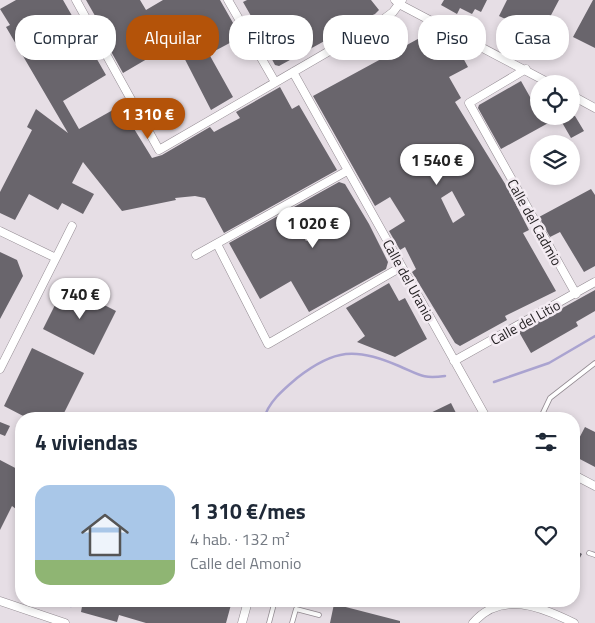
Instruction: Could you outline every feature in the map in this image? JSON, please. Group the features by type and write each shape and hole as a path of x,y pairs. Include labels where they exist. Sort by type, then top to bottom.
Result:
{"street":[{"path":"76,0 159,150 381,21 393,12 398,1 536,75"},
{"path":"228,0 275,82"},
{"name":"Calle del Cadmio","path":"526,69 469,102 576,294"},
{"name":"Calle del Uranio","path":"293,72 483,412"},
{"path":"580,100 595,108"},
{"path":"196,255 347,171"},
{"path":"0,369 72,226"},
{"path":"0,231 56,258"},
{"path":"217,244 268,344 401,267"},
{"name":"Calle del Litio","path":"454,361 595,282"},
{"path":"580,478 595,486"},
{"path":"0,602 15,607"},
{"path":"15,607 65,623"},
{"path":"242,623 246,607"},
{"path":"473,623 486,612 502,607"},
{"path":"536,607 571,622"}],"lane":[{"path":"543,412 550,398 593,367 595,363"},
{"path":"590,552 595,555"},
{"path":"269,623 273,607"},
{"path":"292,623 296,609 319,615"}],"building":[{"path":"16,0 63,0 72,15 15,15 15,42 6,27 10,25 0,9"},
{"path":"86,0 140,0 146,10 163,0 220,0 229,16 229,43 219,49 219,15 126,15 126,60 145,60 123,73 116,60 116,15 95,15"},
{"path":"247,0 371,0 379,10 373,15 323,15 323,42 313,47 313,15 250,15 243,2"},
{"path":"444,0 487,0 481,12 475,9 472,14 460,8 457,14 441,5"},
{"path":"507,0 559,0 551,15 500,15"},
{"path":"593,0 595,0 595,48 573,37"},
{"path":"418,39 418,60 464,60 468,67 449,77 461,98 455,102 507,187 529,230 523,233 556,291 505,316 507,320 460,346 455,343 412,272 416,269 405,247 400,250 389,231 405,221 390,197 375,206 313,96 379,60 408,60 408,44","holes":["452,191 465,215 453,223 441,198"]},
{"path":"25,60 97,60 106,75 63,101 79,129 120,106 152,158 162,155 210,127 214,132 240,118 236,112 280,87 292,109 299,105 337,170 224,233 205,198 195,196 175,198 176,200 122,211 83,162 72,183 94,194 83,214 62,203 58,210 29,194 15,220 0,213 0,192 32,130 27,127 36,109 68,133"},
{"path":"185,60 212,60 233,97 211,110"},
{"path":"272,60 290,60 279,66 275,65"},
{"path":"521,81 530,97 530,125 545,125 501,149 478,108 479,105"},
{"path":"580,124 584,131 577,135 569,135 563,125"},
{"path":"339,182 345,184 369,224 388,262 386,269 309,312 291,281 260,299 229,243","holes":["323,214 331,227 306,241 299,229"]},
{"path":"591,189 595,195 595,266 584,272 560,232 550,237 539,217"},
{"path":"0,252 17,260 23,276 0,319"},
{"path":"389,283 399,301 405,298 427,339 395,357 357,342 365,336 346,308"},
{"path":"65,285 116,311 94,355 43,329"},
{"path":"595,290 595,311 576,322 578,326 531,353 519,332"},
{"path":"32,348 84,373 64,412 16,412 4,406"},
{"path":"451,403 456,412 432,412"},
{"path":"0,422 10,426 5,436 0,434"},
{"path":"585,427 595,432 595,467 580,459 580,437"},
{"path":"0,460 15,468 15,508 12,506 0,530"},
{"path":"82,607 230,607 226,623 146,623 119,615 117,622 81,612"},
{"path":"333,607 346,607 400,621 400,623 330,623"}],"waterway":[{"path":"494,382 549,363 595,336"},
{"path":"266,412 277,396 297,378 310,368 334,356 346,354 370,356 421,376 445,376"}]}
